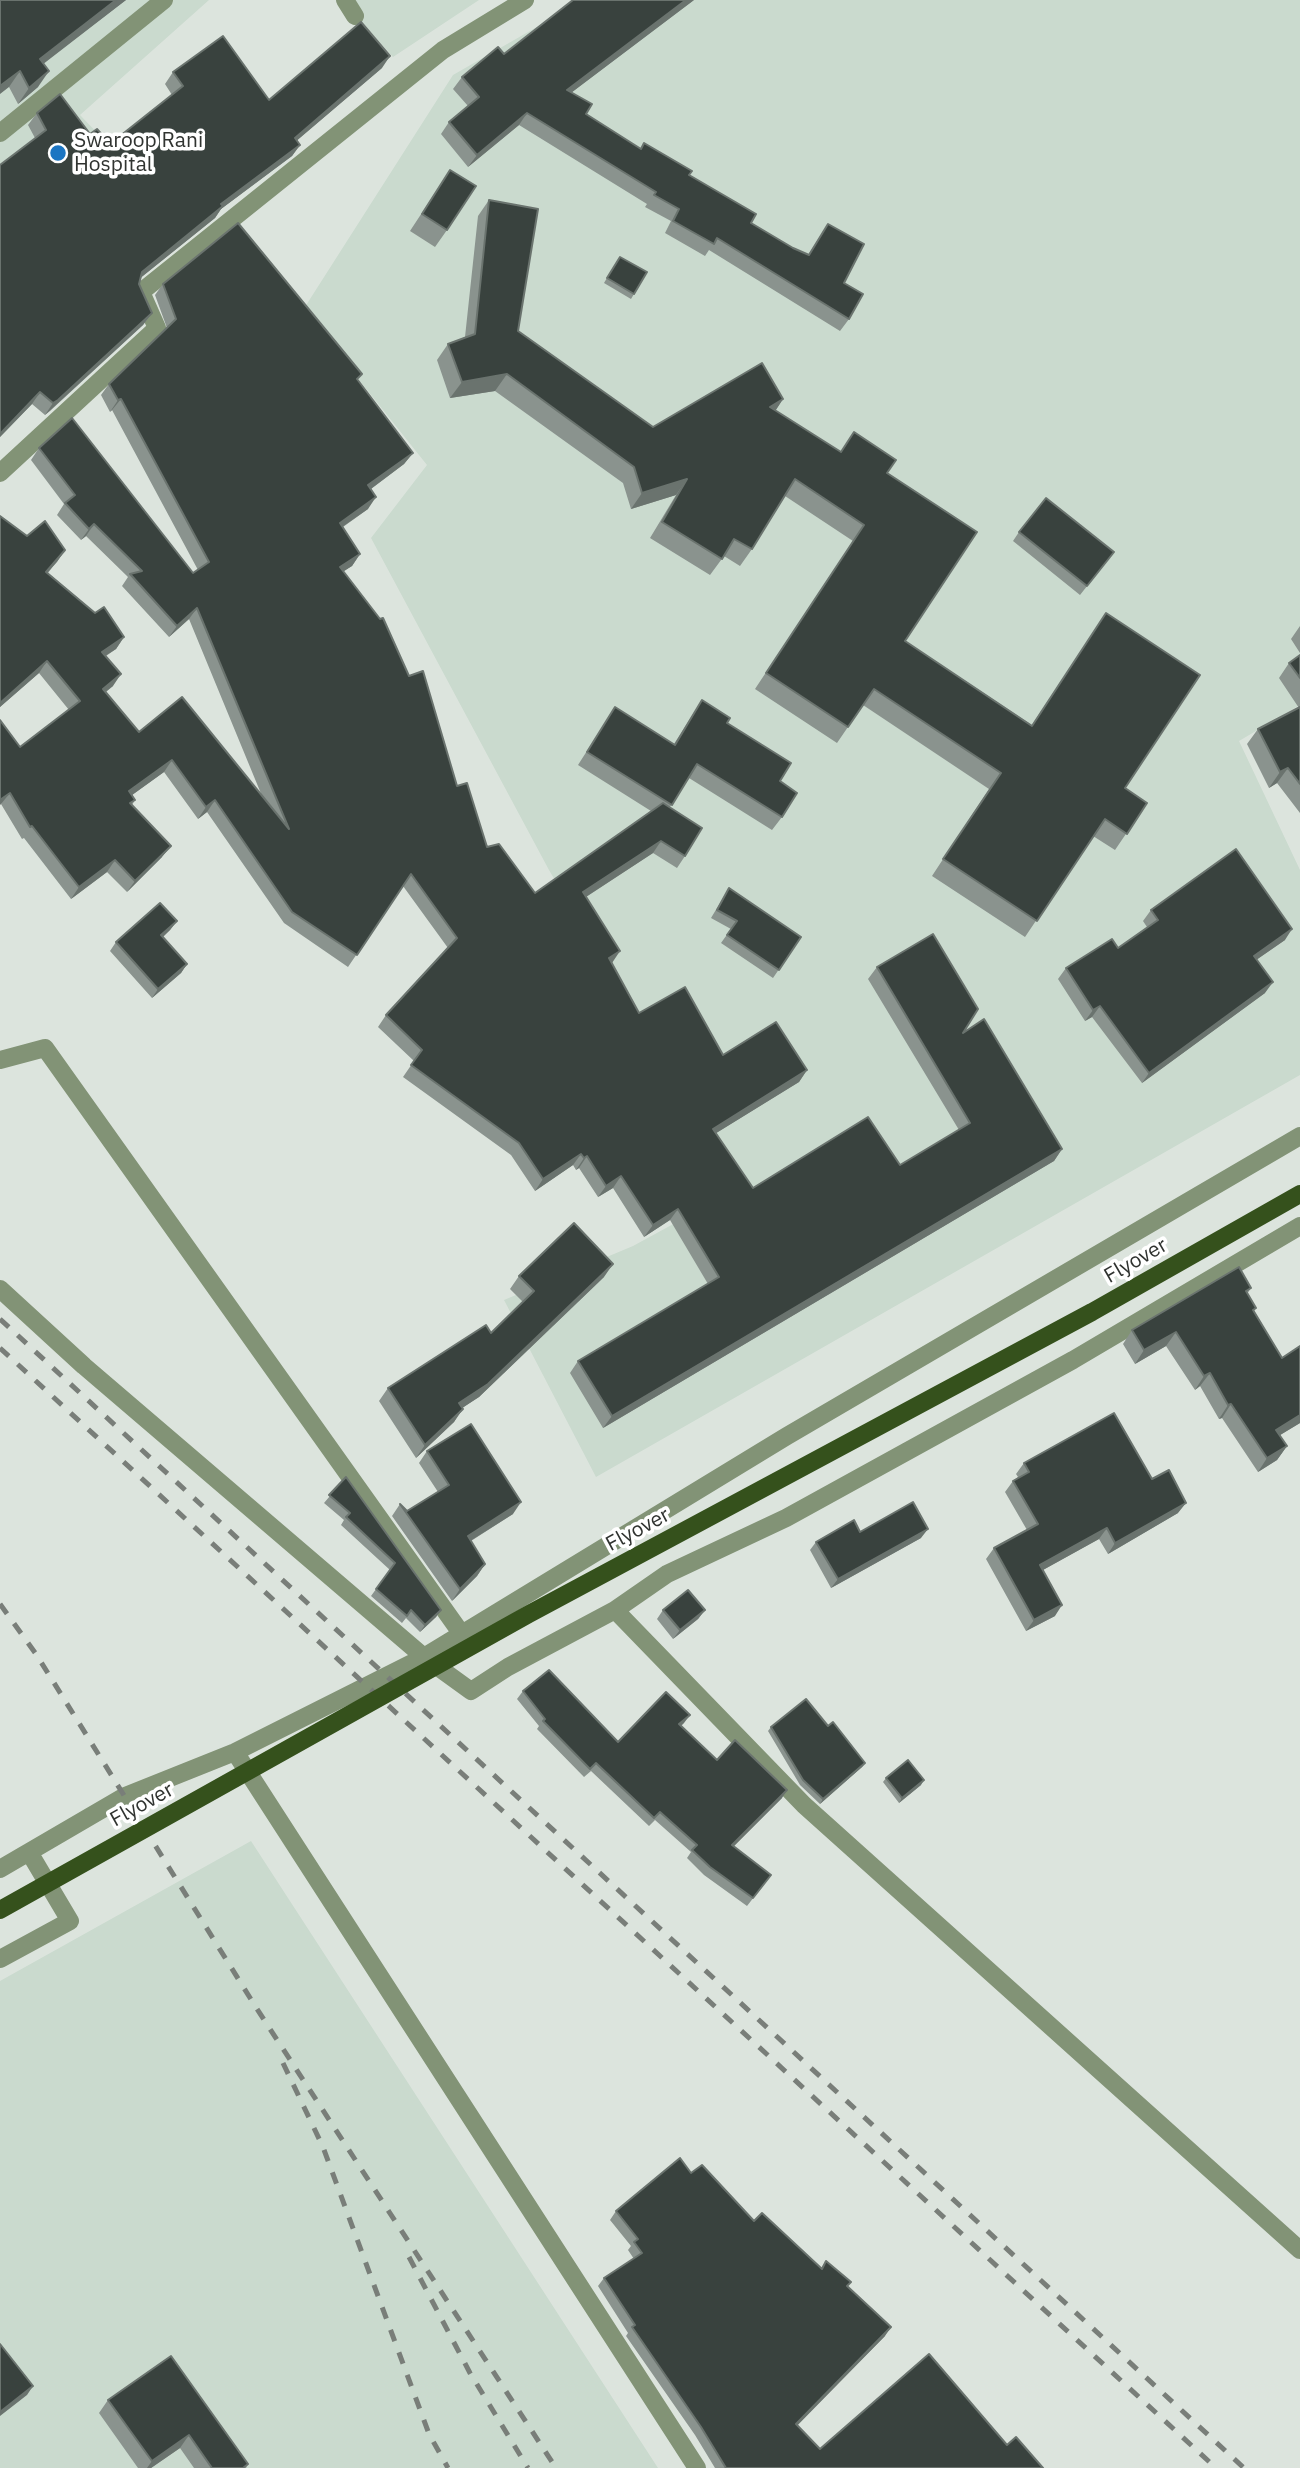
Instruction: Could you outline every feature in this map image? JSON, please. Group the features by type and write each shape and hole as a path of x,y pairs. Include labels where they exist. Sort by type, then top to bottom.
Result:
{"main road":[{"name":"Flyover","path":"0,1910 529,1614 1092,1312 1300,1194"}],"street":[{"path":"0,133 164,0"},
{"path":"345,0 355,16"},
{"path":"0,473 157,328 141,292 443,50 525,0"},
{"path":"0,1060 45,1048 461,1633"},
{"path":"0,1869 125,1796 235,1752 424,1657 787,1436 1300,1136"},
{"path":"0,1289 84,1366 424,1657 471,1691 615,1609 667,1574 786,1518 1061,1367 1300,1226"},
{"path":"615,1609 804,1805 1300,2250"},
{"path":"235,1752 697,2468"},
{"path":"0,1959 70,1921 29,1852"}],"shaded area":[{"name":"Swaroop Rani Hospital","path":"0,0 209,0 80,115 153,191 0,316"},
{"path":"342,0 479,0 393,57"},
{"path":"584,0 1300,0 1300,705 1239,741 1300,870 1300,1075 596,1477 504,1300 633,1246 745,1185 643,1031 549,870 371,538 427,465 303,310 453,75"},
{"path":"251,1841 658,2468 0,2468 0,1981"}],"building":[{"path":"0,0 116,0 40,59 49,71 29,88 20,71 0,86"},
{"path":"573,0 686,0 567,90 592,104 586,114 641,149 644,143 692,171 689,175 756,214 751,223 793,248 809,255 828,224 864,244 844,283 863,294 849,319 717,238 714,244 673,221 679,209 527,113 477,155 449,122 479,97 462,77 498,47 504,54"},
{"path":"361,22 390,56 295,138 300,145 221,204 223,206 142,272 139,284 152,313 58,400 53,403 40,392 0,434 0,165 46,130 37,113 60,94 90,134 97,129 110,144 183,86 173,72 223,36 269,100"},
{"path":"450,170 476,186 447,230 422,214"},
{"path":"489,200 538,209 518,331 653,427 762,363 783,399 770,407 841,452 854,432 896,460 887,473 977,532 905,641 1032,726 1106,613 1200,675 1125,788 1147,803 1127,834 1105,819 1037,921 943,859 1001,773 874,689 848,727 766,673 864,525 795,479 752,549 734,539 722,559 662,522 687,479 642,493 634,467 507,374 462,382 448,344 475,334"},
{"path":"238,223 362,374 357,379 413,453 368,485 376,497 340,523 360,554 340,567 380,619 383,618 409,676 423,671 457,786 467,783 487,847 499,844 535,893 663,803 702,828 685,856 661,841 583,892 620,951 609,958 639,1013 685,987 723,1055 776,1022 807,1070 713,1129 753,1188 868,1117 900,1165 970,1123 877,967 933,934 978,1009 963,1033 984,1019 1062,1149 612,1416 578,1361 719,1277 678,1209 653,1225 621,1176 606,1186 587,1156 584,1158 581,1154 543,1179 519,1143 411,1065 422,1050 386,1015 457,938 411,874 357,955 292,912 215,800 206,807 172,760 129,791 135,800 130,803 171,846 135,881 115,860 79,887 32,826 30,827 10,793 0,800 0,720 20,747 80,701 47,661 0,703 0,516 27,536 45,521 65,550 46,572 95,613 104,607 124,637 102,652 121,674 103,689 139,732 182,697 289,829 197,608 177,626 130,574 142,571 94,524 89,529 65,503 75,495 39,448 72,418 193,573 209,562 121,399 118,400 109,384 176,319 163,284"},
{"path":"620,257 647,272 634,294 607,278"},
{"path":"1046,498 1114,552 1087,586 1019,532"},
{"path":"1300,655 1300,678 1289,663"},
{"path":"702,700 730,718 727,723 791,763 780,781 797,793 782,817 697,764 672,805 587,752 615,707 675,745"},
{"path":"1300,707 1300,784 1288,768 1280,772 1258,729"},
{"path":"1236,849 1292,929 1254,956 1273,982 1149,1073 1100,1006 1093,1010 1066,968 1112,939 1118,948 1158,920 1151,910"},
{"path":"729,888 801,937 779,970 727,935 737,921 717,910"},
{"path":"160,903 177,921 161,935 187,964 158,989 116,942"},
{"path":"574,1223 613,1264 488,1384 459,1403 463,1409 425,1445 388,1388 486,1325 491,1333 534,1291 519,1276"},
{"path":"1239,1267 1251,1288 1246,1291 1256,1308 1253,1310 1282,1358 1300,1346 1300,1415 1276,1430 1287,1446 1267,1458 1231,1404 1228,1405 1210,1373 1204,1376 1176,1332 1144,1350 1132,1330"},
{"path":"1114,1413 1152,1479 1169,1470 1186,1503 1115,1543 1107,1528 1040,1565 1062,1605 1034,1620 994,1548 1038,1524 1013,1481 1029,1472 1024,1463"},
{"path":"471,1424 521,1502 468,1536 485,1564 460,1589 400,1504 407,1511 449,1485 427,1451"},
{"path":"346,1477 441,1610 425,1625 411,1610 407,1616 376,1589 395,1563 346,1517 350,1513 329,1495"},
{"path":"913,1502 928,1529 838,1579 816,1542 854,1520 860,1532"},
{"path":"688,1590 705,1610 680,1630 663,1610"},
{"path":"549,1670 618,1742 666,1692 690,1715 679,1724 717,1760 735,1740 787,1790 732,1845 771,1875 753,1898 710,1867 692,1850 697,1845 660,1812 654,1818 596,1763 590,1769 543,1721 545,1719 523,1691"},
{"path":"806,1699 828,1726 833,1722 865,1763 823,1799 803,1780 771,1727"},
{"path":"908,1760 924,1780 902,1798 886,1778"},
{"path":"680,2158 691,2173 702,2165 754,2221 762,2213 822,2269 826,2261 851,2282 847,2286 891,2327 796,2424 820,2449 929,2354 1007,2445 1016,2437 1043,2468 726,2468 632,2327 635,2325 604,2278 642,2253 634,2242 638,2239 616,2211"},
{"path":"0,2344 33,2386 0,2412"},
{"path":"171,2356 248,2464 243,2468 212,2468 189,2435 152,2461 108,2400"}],"railway":[{"path":"0,1319 1244,2468"},
{"path":"0,1348 1216,2468"},
{"path":"0,1604 36,1654 257,2009 556,2468"},
{"path":"283,2063 323,2147 429,2434 448,2468"},
{"path":"409,2257 470,2373 528,2468"}],"place":[{"name":"Swaroop Rani Hospital","path":"58,153"}]}
